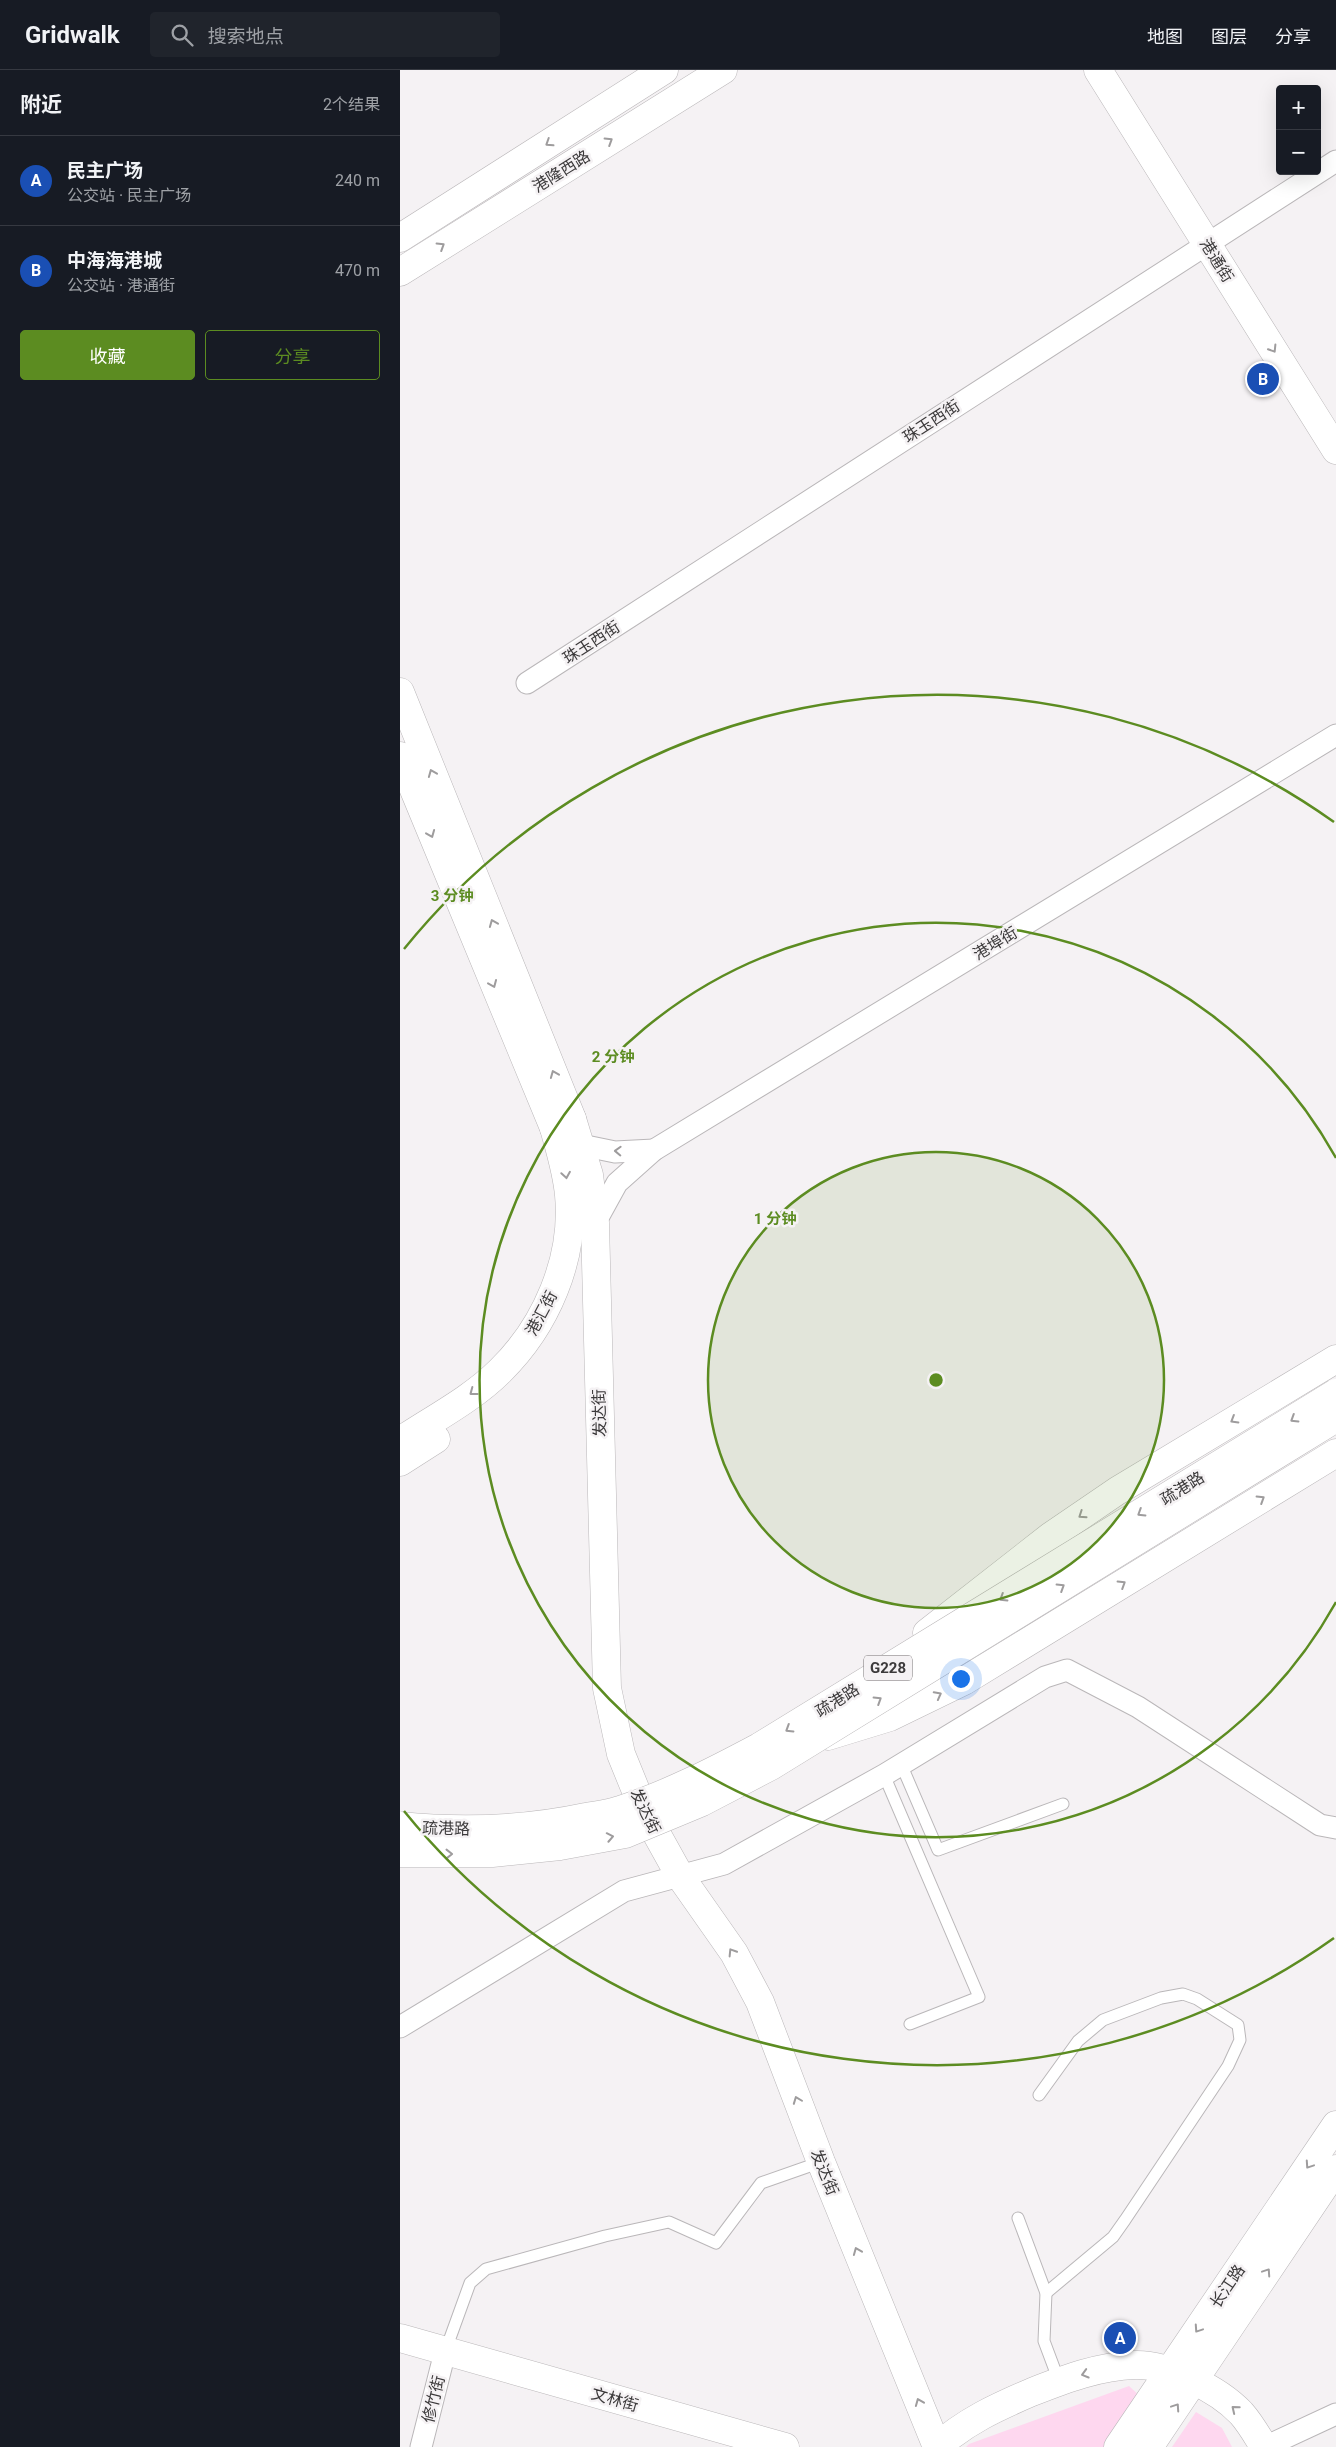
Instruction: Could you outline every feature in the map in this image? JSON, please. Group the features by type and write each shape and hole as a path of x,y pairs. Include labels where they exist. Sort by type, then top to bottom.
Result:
{"main road":[{"name":"港隆西路","path":"400,238 664,70"},
{"name":"港隆西路","path":"400,272 722,70"},
{"name":"港通街","path":"1098,70 1336,416"},
{"name":"港通街","path":"1118,70 1336,450"},
{"path":"400,692 563,1124"},
{"path":"400,756 563,1124"},
{"name":"发达街","path":"563,1124 581,1145 589,1175 595,1224 578,1273 607,1688 621,1754 645,1813 680,1876 734,1953 760,2002 821,2162 937,2447"},
{"name":"港汇街","path":"400,1462 482,1408 516,1380 548,1342 565,1310 578,1273 569,1230 569,1195 563,1159 563,1124"},
{"name":"港汇街","path":"400,1441 470,1395 500,1371 526,1342 548,1305 578,1273"},
{"path":"874,1677 1000,1574 1051,1536 1117,1491 1336,1358"},
{"name":"疏港路","path":"400,1826 431,1829 489,1829 557,1824 618,1811 692,1783 742,1756 874,1677 1336,1393"},
{"name":"疏港路","path":"400,1852 492,1853 560,1846 625,1834 702,1802 771,1766 1336,1418"},
{"path":"810,1741 890,1717 964,1681 1336,1453"},
{"name":"长江路","path":"1149,2447 1182,2376 1336,2125"},
{"name":"长江路","path":"1118,2447 1182,2376 1336,2169"},
{"name":"文林街","path":"400,2338 785,2447"},
{"path":"937,2447 956,2430 984,2412 1059,2381 1104,2368 1137,2364 1182,2376 1240,2411 1265,2447"}],"street":[{"name":"珠玉西街","path":"527,683 1336,161"},
{"name":"港埠街","path":"595,1224 617,1183 654,1150 1336,735"},
{"path":"581,1145 614,1152 654,1150"},
{"path":"400,2027 624,1891 724,1864 893,1770 1045,1677 1067,1670 1138,1707 1320,1825 1336,1828"},
{"name":"修竹街","path":"422,2447 445,2352"},
{"path":"1265,2447 1336,2414"}],"lane":[{"path":"893,1770 938,1850 1063,1804"},
{"path":"893,1770 979,1997 910,2024"},
{"path":"1039,2095 1078,2041 1103,2020 1161,1998 1183,1994 1197,1999 1238,2025 1240,2040 1228,2066 1121,2226 1113,2237 1046,2293"},
{"path":"445,2352 470,2283 486,2269 605,2236 669,2222 716,2243 762,2183 821,2162"},
{"path":"1018,2218 1046,2293 1044,2341 1059,2381"}],"shaded area":[{"path":"1129,2386 1142,2398 1109,2447 966,2447 969,2444"},
{"path":"1196,2412 1222,2428 1232,2447 1172,2447"}],"place":[{"name":"中海海港城","path":"1263,379"},
{"name":"民主广场","path":"1120,2338"}]}
